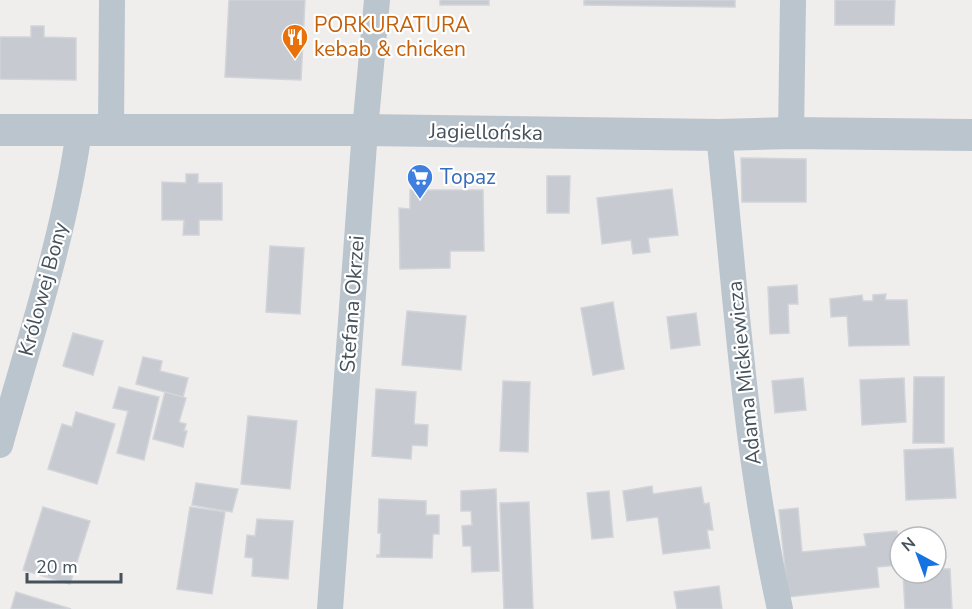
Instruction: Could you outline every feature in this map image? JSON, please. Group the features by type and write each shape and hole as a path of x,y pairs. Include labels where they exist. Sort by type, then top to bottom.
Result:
{"street":[{"path":"111,131 112,0"},
{"name":"Stefana Okrzei","path":"330,609 365,130 377,0"},
{"path":"791,133 793,0"},
{"name":"Jagiellońska","path":"0,130 365,130 719,135 791,133 972,135"},
{"name":"Królowej Bony","path":"0,445 59,235 79,131"},
{"name":"Adama Mickiewicza","path":"719,135 753,466 767,553 780,609"}],"building":[{"path":"229,0 305,0 301,80 225,77"},
{"path":"440,0 489,0 489,5 440,5"},
{"path":"584,0 735,0 735,7 584,5"},
{"path":"835,0 895,0 894,25 835,25"},
{"path":"31,26 44,26 44,37 76,38 76,80 0,79 0,37 31,37"},
{"path":"741,158 806,159 806,202 742,202"},
{"path":"186,174 198,174 198,183 222,183 222,220 199,220 199,235 183,235 184,220 162,220 162,182 186,183"},
{"path":"547,176 570,176 569,213 547,213"},
{"path":"672,189 678,235 648,238 650,252 633,254 631,240 602,244 597,198"},
{"path":"410,190 483,190 484,251 450,251 450,268 400,269 399,208 410,209"},
{"path":"270,246 304,248 300,314 266,312"},
{"path":"797,285 798,304 788,304 789,333 770,334 768,287"},
{"path":"886,294 885,300 907,300 909,345 849,346 847,316 831,317 830,299 862,295 863,301 873,301 873,295"},
{"path":"613,302 624,369 593,375 581,308"},
{"path":"407,311 466,316 461,370 402,365"},
{"path":"696,313 700,345 671,349 667,317"},
{"path":"73,333 103,341 93,375 63,366"},
{"path":"143,357 162,361 160,371 188,378 183,397 136,384"},
{"path":"914,377 944,377 944,443 913,443"},
{"path":"803,378 806,410 775,413 772,381"},
{"path":"904,378 906,422 862,425 860,380"},
{"path":"503,381 530,382 528,452 500,451"},
{"path":"119,387 159,397 144,460 117,453 128,411 113,408"},
{"path":"376,389 416,392 414,424 428,425 427,446 412,445 411,459 372,456"},
{"path":"165,392 186,398 179,422 186,424 184,431 187,431 183,447 153,439"},
{"path":"76,412 115,424 97,484 48,469 62,424 72,427"},
{"path":"248,416 297,421 290,489 241,484"},
{"path":"953,448 956,498 906,500 904,450"},
{"path":"196,483 238,489 232,512 192,505"},
{"path":"652,486 653,494 701,487 704,504 709,503 713,530 707,530 710,548 663,554 658,517 627,521 623,491"},
{"path":"496,489 499,571 472,572 471,546 463,546 462,526 472,525 471,511 461,511 461,491"},
{"path":"609,491 613,537 592,539 587,493"},
{"path":"379,499 426,501 426,515 439,515 439,534 433,534 432,558 377,557 380,555 381,533 378,533"},
{"path":"529,502 533,609 504,609 500,503"},
{"path":"43,507 90,521 70,584 23,570"},
{"path":"190,507 225,512 212,594 177,589"},
{"path":"798,508 802,552 866,546 864,534 888,532 888,566 877,567 879,587 788,597 779,510"},
{"path":"257,519 293,521 288,579 252,576 253,558 245,557 247,535 255,536"},
{"path":"948,569 950,569 952,609 905,609 904,585 948,585"},
{"path":"719,586 722,609 677,609 674,592"},
{"path":"16,592 71,609 11,609"}],"place":[{"name":"PORKURATURA kebab & chicken","path":"295,60"},
{"name":"Topaz","path":"420,200"}]}
